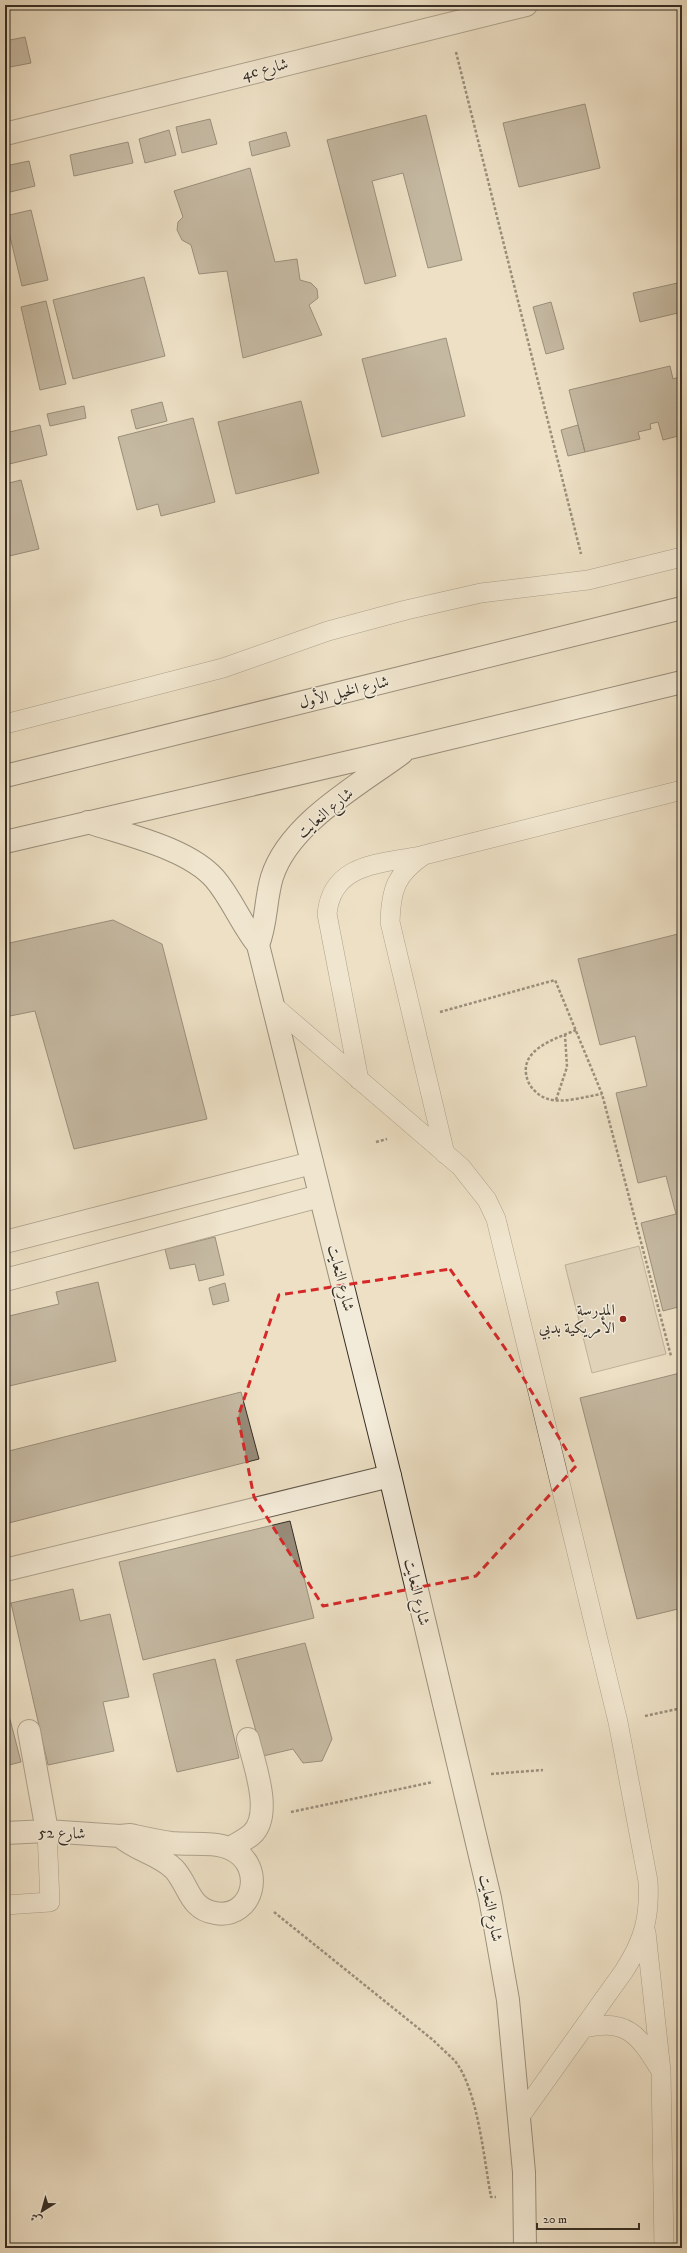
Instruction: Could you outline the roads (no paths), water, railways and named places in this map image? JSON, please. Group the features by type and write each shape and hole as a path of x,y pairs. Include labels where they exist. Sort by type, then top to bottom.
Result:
{"street":[{"name":"4c شارع","path":"5,134 448,23 493,9 526,5"},
{"name":"شارع الخيل الأول","path":"5,776 682,608"},
{"path":"5,842 409,748 682,682"},
{"name":"شارع النعايت","path":"258,945 266,920 272,878 288,845 316,817 409,748"},
{"name":"شارع النعايت","path":"88,822 180,854 199,864 207,870 223,890 241,923 258,945 275,1007 320,1196 390,1476 490,1898 508,2000 519,2118 524,2198 525,2248"},
{"path":"6,1239 312,1163"},
{"path":"5,1280 320,1196"},
{"path":"5,1570 390,1476"},
{"path":"29,1731 47,1831"},
{"path":"120,1836 173,1869 193,1901 206,1911 216,1914 227,1913 237,1909 245,1902 250,1893 253,1882 247,1861 240,1854 230,1848 252,1835 261,1818 262,1799 248,1739"},
{"name":"شارع 52","path":"5,1833 47,1831 120,1836 230,1848"}],"lane":[{"path":"5,724 224,668 328,631 392,614 481,593 588,580 682,557"},
{"path":"359,1080 327,914 328,903 337,884 352,871 424,855 682,790"},
{"path":"424,855 411,863 401,875 390,897 390,922 445,1154"},
{"path":"275,1007 445,1154 475,1183 487,1200 496,1219 618,1722 648,1881 649,1904 646,1926 638,1950 519,2118"},
{"path":"5,1905 50,1902 47,1831"},
{"path":"646,1926 661,2071 664,2248"},
{"path":"584,2028 602,2024 620,2026 636,2035 661,2071"}],"place":[{"name":"المدرسة الأمريكية بدبي","path":"623,1319"}]}
